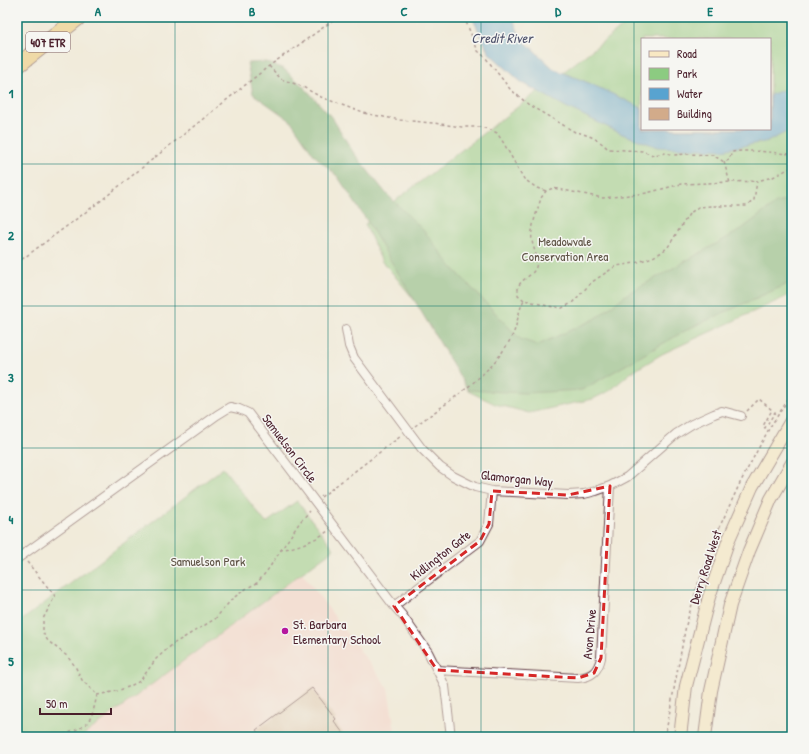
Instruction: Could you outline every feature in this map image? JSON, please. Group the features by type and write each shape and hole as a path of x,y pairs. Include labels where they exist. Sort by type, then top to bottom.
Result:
{"highway":[{"name":"407 ETR","path":"17,66 79,17"}],"main road":[{"name":"Derry Road West","path":"680,737 686,686 709,596 729,539 752,487 792,419"},
{"path":"705,737 711,691 730,605 749,551 771,499 792,464"}],"street":[{"name":"Glamorgan Way","path":"346,329 349,346 354,358 422,449 440,467 453,476 476,487 492,491 568,495 584,494 610,486 627,477 676,434 692,424 722,412 741,416"},
{"name":"Samuelson Circle","path":"19,558 230,407 239,408 248,413 402,615 428,652 445,686 451,737"},
{"name":"Avon Drive","path":"437,670 578,678 594,674 599,666 601,658 610,486"},
{"name":"Kidlington Gate","path":"394,606 480,541 489,524 492,491"}],"path":[{"path":"17,263 98,203 269,66 338,17"},
{"path":"464,17 478,51 510,89 529,105 575,132 602,143 608,149 642,151 652,155 666,153 674,155 713,155 724,162 730,183"},
{"path":"269,66 282,79 301,86 321,97 363,113 400,120 462,127 481,127 491,130 497,133 524,179 546,191"},
{"path":"724,162 729,160 732,152 738,151 792,154"},
{"path":"757,181 754,200 750,205 744,207 698,207 689,214 668,246 662,252 636,263 616,266 592,282 572,303 567,306 562,308 548,306 524,300 518,295 518,287 522,281 533,273 536,268 537,262 532,240 532,231 541,198 549,189 558,189 604,198 647,193 681,184 757,181 773,177 792,167"},
{"path":"413,428 468,388 499,358 516,330 519,308 524,300"},
{"path":"741,416 759,399 772,410 763,426 766,428 775,412 779,414"},
{"path":"320,497 404,434"},
{"path":"97,695 117,691 140,681 156,659 173,644 215,619 232,599 257,583 267,571 300,522 313,507"},
{"path":"280,550 292,548 314,539 335,527"},
{"path":"19,558 56,596 43,619 43,633 48,641 66,656 75,666 82,680 97,695"},
{"path":"58,737 86,725 94,712 97,695"},
{"path":"226,737 227,732"}],"highlighted area":[{"path":"610,486 601,658 594,673 578,678 437,670 394,606 480,541 489,524 492,491 568,495"}],"shaded area":[{"name":"St. Barbara Elementary School","path":"302,573 388,688 396,737 81,737"}],"green space":[{"name":"Meadowvale Conservation Area","path":"635,17 792,17 792,294 662,354 629,374 611,390 593,399 529,413 495,404 468,391 436,327 382,262 365,224"},
{"path":"266,62 284,69 306,89 333,119 353,152 385,192 423,230 451,266 520,339 538,345 595,319 627,294 739,231 776,203 792,199 792,282 690,328 582,390 525,393 468,390 367,221 338,177 314,155 291,121 253,94 247,63"},
{"name":"Samuelson Park","path":"223,468 266,523 297,501 334,549 81,737 17,737 17,624"}],"water":[{"name":"Credit River","path":"472,17 512,17 521,38 554,69 589,83 641,108 641,130 771,130 771,95 783,90 792,83 792,129 769,141 722,150 658,147 622,134 566,107 521,82 489,53"}],"building":[{"path":"312,688 336,719 334,721 346,737 261,737 256,730"}],"place":[{"name":"St. Barbara Elementary School","path":"285,631"}]}
